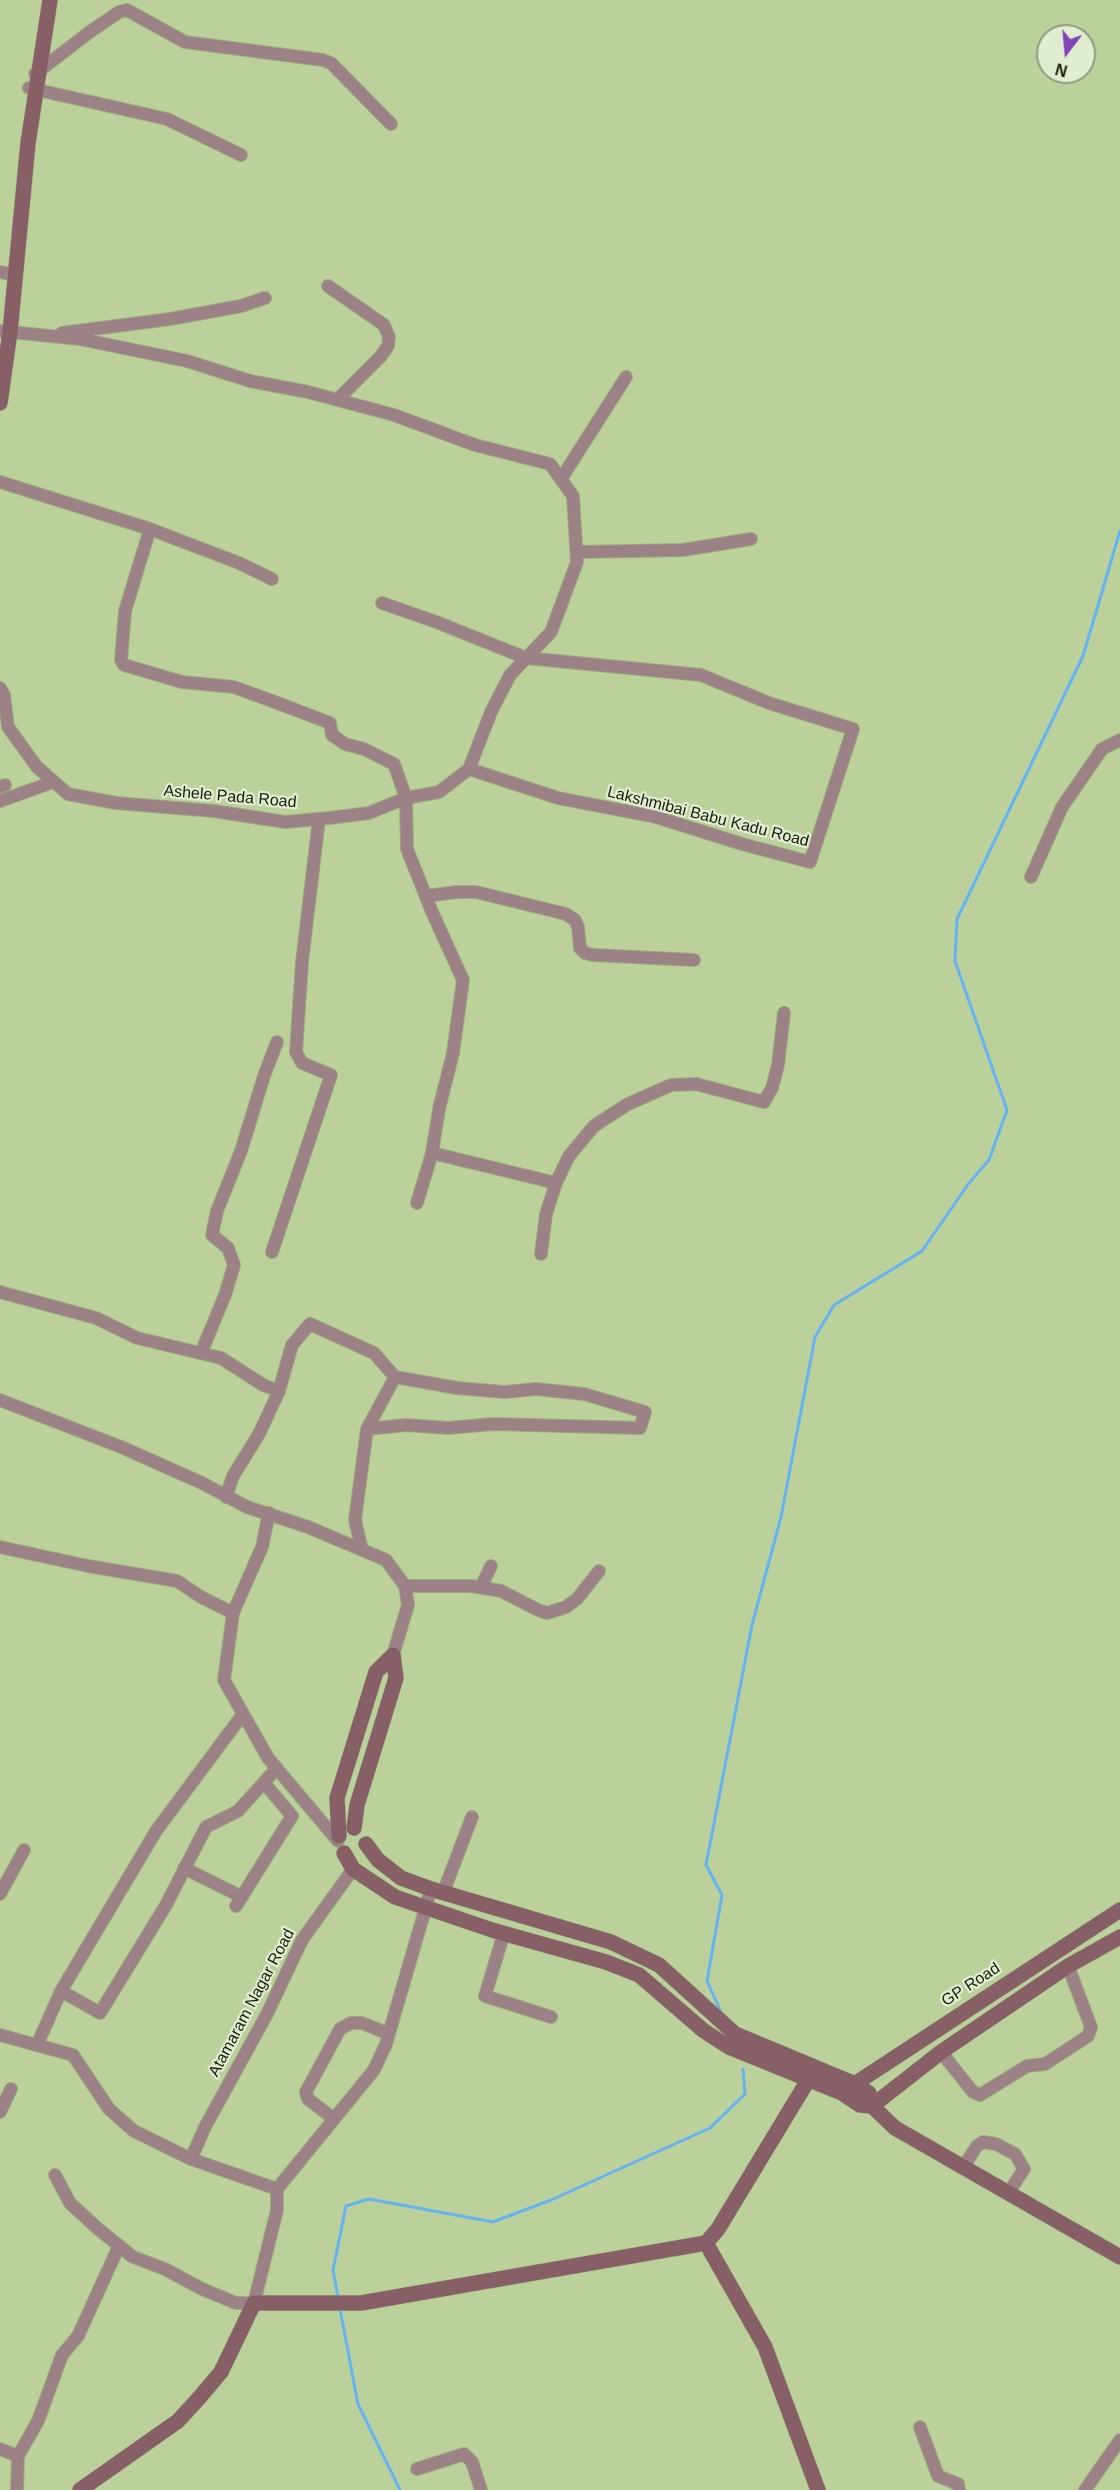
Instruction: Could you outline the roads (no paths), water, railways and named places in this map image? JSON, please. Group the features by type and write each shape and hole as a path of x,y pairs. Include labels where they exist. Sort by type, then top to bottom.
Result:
{"street":[{"path":"0,399 7,274 24,170 41,0"},
{"path":"33,81 45,39 50,0"},
{"path":"33,81 92,31 119,12 127,10 185,42 323,60 331,63 391,124"},
{"path":"33,81 167,119 241,155"},
{"path":"328,286 384,325 389,337 388,346 381,356 337,400"},
{"path":"45,336 170,319 241,306 265,298"},
{"path":"3,329 80,339 187,361 250,381 394,415 475,445 550,464 573,496 577,562 550,632 510,675 491,712 469,769"},
{"path":"561,479 626,377"},
{"path":"0,482 150,529 239,563 272,579"},
{"path":"150,529 125,611 121,660 124,665 182,682 234,687 330,723 332,735 345,744 364,749 394,764 406,798 407,849 463,980 453,1053 439,1109 432,1153 417,1203"},
{"path":"577,552 683,550 751,539"},
{"path":"382,603 526,658"},
{"name":"Lakshmibai Babu Kadu Road","path":"469,769 558,798 656,817 810,862 853,729 769,703 702,675 526,658"},
{"name":"Ashele Pada Road","path":"0,688 4,695 9,728 37,768 68,794 116,803 214,811 285,822 319,819 369,813 406,798 439,792 469,769"},
{"path":"1031,877 1062,807 1102,750 1120,740"},
{"path":"0,801 53,782"},
{"path":"272,1252 331,1075 302,1063 296,1052 302,962 319,819"},
{"path":"426,896 476,892 566,915 575,920 578,927 580,948 593,956 694,960"},
{"path":"541,1254 546,1214 556,1183 569,1156 594,1126 628,1104 671,1085 696,1084 764,1102 772,1089 778,1065 784,1013"},
{"path":"201,1353 225,1295 234,1265 228,1248 212,1235 217,1211 241,1151 277,1042"},
{"path":"432,1153 556,1183"},
{"path":"0,1292 48,1303 96,1318 137,1338 221,1359 263,1385 279,1391"},
{"path":"226,1497 233,1476 260,1434 279,1391 292,1345 310,1324 374,1353 395,1377 457,1388 505,1392 536,1389 584,1394 645,1412 639,1428 493,1424 448,1428 406,1425 367,1429"},
{"path":"362,1550 355,1521 367,1429 395,1377"},
{"path":"0,1400 121,1447 202,1483 248,1507 269,1513 386,1560 405,1586 408,1605 393,1655 396,1678 357,1805 354,1828"},
{"path":"269,1513 262,1547 233,1613 224,1680 268,1758 340,1843 353,1869 395,1897 499,1932 606,1962 639,1975 705,2031 729,2047 812,2073"},
{"path":"0,1547 88,1566 177,1581 201,1597 233,1613"},
{"path":"481,1587 491,1566"},
{"path":"405,1586 481,1587 501,1591 538,1610 547,1612 566,1607 577,1599 599,1571"},
{"path":"340,1843 337,1798 376,1672 393,1655"},
{"path":"37,2045 61,1991 156,1831 243,1714"},
{"path":"61,1991 100,2013 166,1905 206,1827 238,1811 265,1784 277,1768"},
{"path":"184,1868 239,1902 292,1816 265,1784"},
{"path":"80,2490 178,2421 221,2372 254,2303 277,2210 277,2189 374,2070 389,2034 425,1908 437,1891 471,1817"},
{"path":"340,1843 345,1830 354,1828 365,1835 366,1845 378,1860 401,1878 500,1911 610,1942 646,1957 659,1965 735,2034 812,2073 848,2088 860,2105 872,2106 896,2128 1120,2257"},
{"path":"340,1843 357,1855 366,1845"},
{"path":"0,1894 24,1850"},
{"name":"Atamaram Nagar Road","path":"191,2159 205,2127 267,2014 302,1941 353,1869"},
{"name":"GP Road","path":"848,2088 1120,1910"},
{"path":"500,1911 499,1932 485,1996 551,2018"},
{"path":"872,2106 941,2052 1068,1966 1120,1938"},
{"path":"639,1975 646,1957"},
{"path":"941,2052 972,2092 980,2095 1027,2066 1045,2064 1088,2036 1091,2027 1068,1966"},
{"path":"334,2119 308,2098 306,2092 340,2029 351,2023 362,2023 389,2034"},
{"path":"0,2035 73,2055 109,2109 134,2131 191,2159 277,2189"},
{"path":"55,2175 70,2203 133,2257 165,2269 202,2289 236,2303 361,2303 706,2243 718,2229 812,2073"},
{"path":"0,2112 11,2089"},
{"path":"964,2166 977,2146 983,2142 996,2144 1016,2154 1024,2169 1009,2192"},
{"path":"706,2243 765,2347 818,2490"},
{"path":"17,2490 18,2456 38,2421 62,2355 78,2336 119,2246"},
{"path":"920,2427 938,2476 958,2484 959,2490"},
{"path":"1085,2490 1120,2440"},
{"path":"0,2448 18,2456"},
{"path":"417,2469 464,2454 472,2462 481,2490"}],"waterway":[{"path":"720,2010 707,1981 722,1895 706,1865 752,1625 781,1517 815,1337 834,1305 922,1251 969,1183 989,1160 1007,1110 955,961 957,919 1083,656 1120,531"},
{"path":"338,2297 333,2270 346,2206 369,2199 493,2222 551,2200 710,2128 745,2094 743,2069"},
{"path":"340,2309 358,2404 400,2490"}]}
